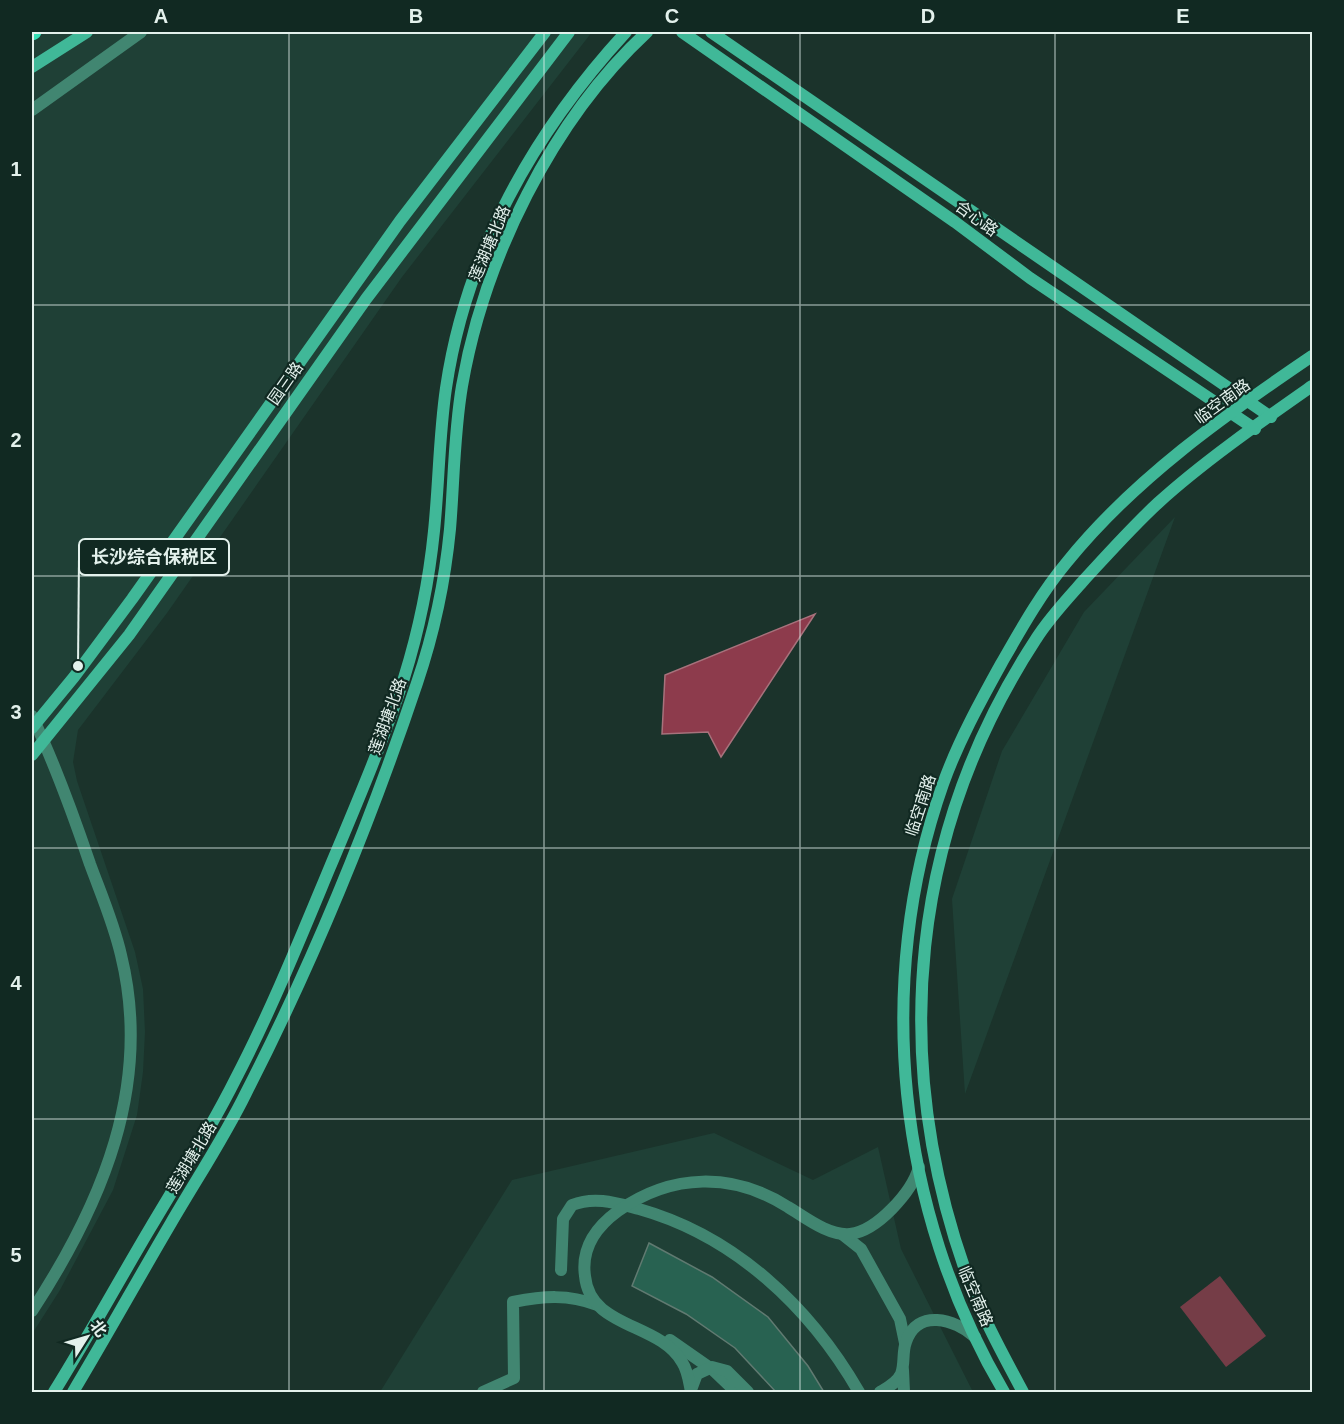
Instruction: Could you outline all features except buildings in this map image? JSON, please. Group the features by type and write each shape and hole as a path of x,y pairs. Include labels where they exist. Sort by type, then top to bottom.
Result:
{"main road":[{"path":"32,67 87,32"},
{"name":"园三路","path":"33,722 132,599 400,221 545,32"},
{"name":"园三路","path":"32,755 129,635 359,308 569,32"},
{"name":"莲湖塘北路","path":"54,1392 213,1122 260,1029 296,950 382,738 417,633 435,528 445,391 453,345 472,279 488,237 540,141 569,98 626,32"},
{"name":"莲湖塘北路","path":"73,1392 248,1090 310,957 395,743 432,636 446,561 462,388 473,333 504,244 548,160 582,107 610,71 647,32"},
{"name":"合心路","path":"682,32 955,222 1030,278 1255,429"},
{"name":"合心路","path":"711,32 997,231 1271,417"},
{"name":"临空南路","path":"1004,1392 975,1337 944,1263 910,1123 905,1072 904,973 918,872 944,781 985,692 1020,632 1068,561 1145,480 1312,356"},
{"name":"临空南路","path":"1023,1392 993,1336 966,1273 944,1202 925,1104 921,1023 922,956 929,901 940,852 954,804 977,748 1036,638 1092,571 1159,502 1312,386"}],"street":[{"path":"32,110 141,32"},
{"path":"32,1311 54,1277 85,1219 111,1158 129,1079 132,1034 121,955 74,818 33,722"},
{"path":"561,1270 561,1234 566,1210 581,1202 647,1195 699,1181 730,1182 759,1190 822,1227 848,1234 860,1232 874,1223 910,1188 919,1167"},
{"path":"647,1195 627,1206 597,1230 587,1249 585,1278 598,1305 601,1310 664,1343 682,1362 692,1368 727,1371 748,1392"},
{"path":"607,1200 668,1217 693,1228 714,1239 757,1270 816,1329 859,1392"},
{"path":"835,1231 849,1238 861,1249 900,1319 905,1344 904,1392"},
{"path":"483,1392 514,1378 513,1302 549,1295 580,1299 598,1305 668,1339 736,1392"},
{"path":"905,1344 913,1328 931,1320 957,1323 975,1337"},
{"path":"682,1362 691,1392"},
{"path":"880,1392 896,1382 903,1366"},
{"path":"691,1392 697,1374 706,1368"}],"shaded area":[{"path":"32,32 592,32 402,277 167,613 78,730 73,762 77,781 135,952 143,989 145,1032 143,1072 137,1115 113,1190 60,1290 32,1334"},
{"path":"1175,517 965,1094 952,899 1002,751 1084,612"},
{"path":"815,614 721,757 708,732 662,734 665,675"},
{"path":"714,1133 813,1180 878,1147 901,1249 973,1392 380,1392 512,1180"},
{"path":"1220,1276 1266,1336 1226,1367 1180,1307"}],"place":[{"name":"长沙综合保税区","path":"78,666"}]}
